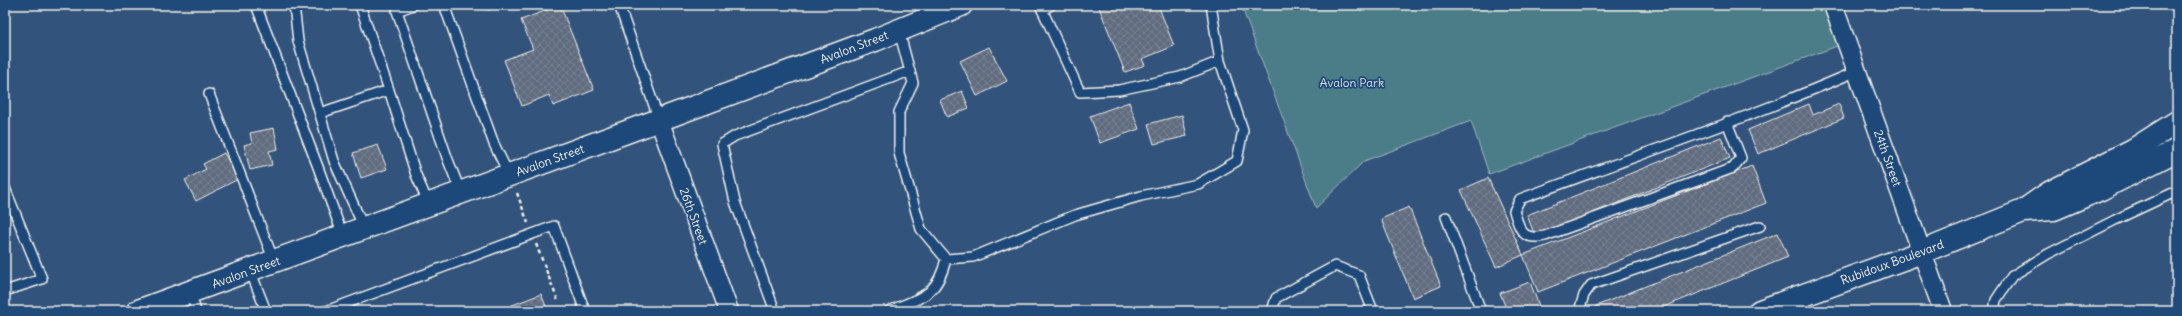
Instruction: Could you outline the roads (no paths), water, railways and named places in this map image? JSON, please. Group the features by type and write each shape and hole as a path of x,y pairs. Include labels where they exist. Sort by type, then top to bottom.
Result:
{"street":[{"name":"Avalon Street","path":"138,311 193,302 250,270 274,261 461,193 513,184 659,120 961,5"},
{"name":"24th Street","path":"1833,5 1943,311"},
{"name":"26th Street","path":"659,120 729,311"},
{"name":"Rubidoux Boulevard","path":"1760,311 1922,252 2023,211 2049,194 2133,150 2177,122"},
{"name":"Rubidoux Boulevard","path":"2023,211 2054,209 2101,189 2177,150"}],"lane":[{"path":"256,5 315,159 342,236"},
{"path":"294,5 298,41 334,161 364,228"},
{"path":"360,5 416,175 429,205"},
{"path":"412,5 397,11 448,160 461,193"},
{"path":"444,5 494,144 513,184"},
{"path":"619,5 659,120"},
{"path":"1051,5 1041,8 1080,92 1119,90 1180,77 1220,61"},
{"path":"946,259 973,257 1075,215 1141,196 1198,184 1237,161 1243,130 1220,61 1211,5"},
{"path":"898,30 913,83 899,112 899,152 920,229 946,259"},
{"path":"775,311 735,202 722,144 735,136 910,71"},
{"path":"1727,122 1741,158 1733,168 1545,236 1535,238 1526,236 1520,230 1514,210 1520,199 1727,122 1808,92 1857,71"},
{"path":"320,113 389,90"},
{"path":"209,94 274,261"},
{"path":"5,188 42,279 5,291"},
{"path":"1994,311 1996,300 2012,276 2048,254 2177,190"},
{"path":"1446,217 1481,311"},
{"path":"326,311 554,226 585,311"},
{"path":"1579,311 1584,295 1591,285 1760,226"},
{"path":"889,311 929,294 942,277 946,259"},
{"path":"1272,311 1276,298 1335,266 1359,275 1373,311"},
{"path":"250,270 266,311"}],"park label":[{"name":"Avalon Park","path":"1352,82"}]}
